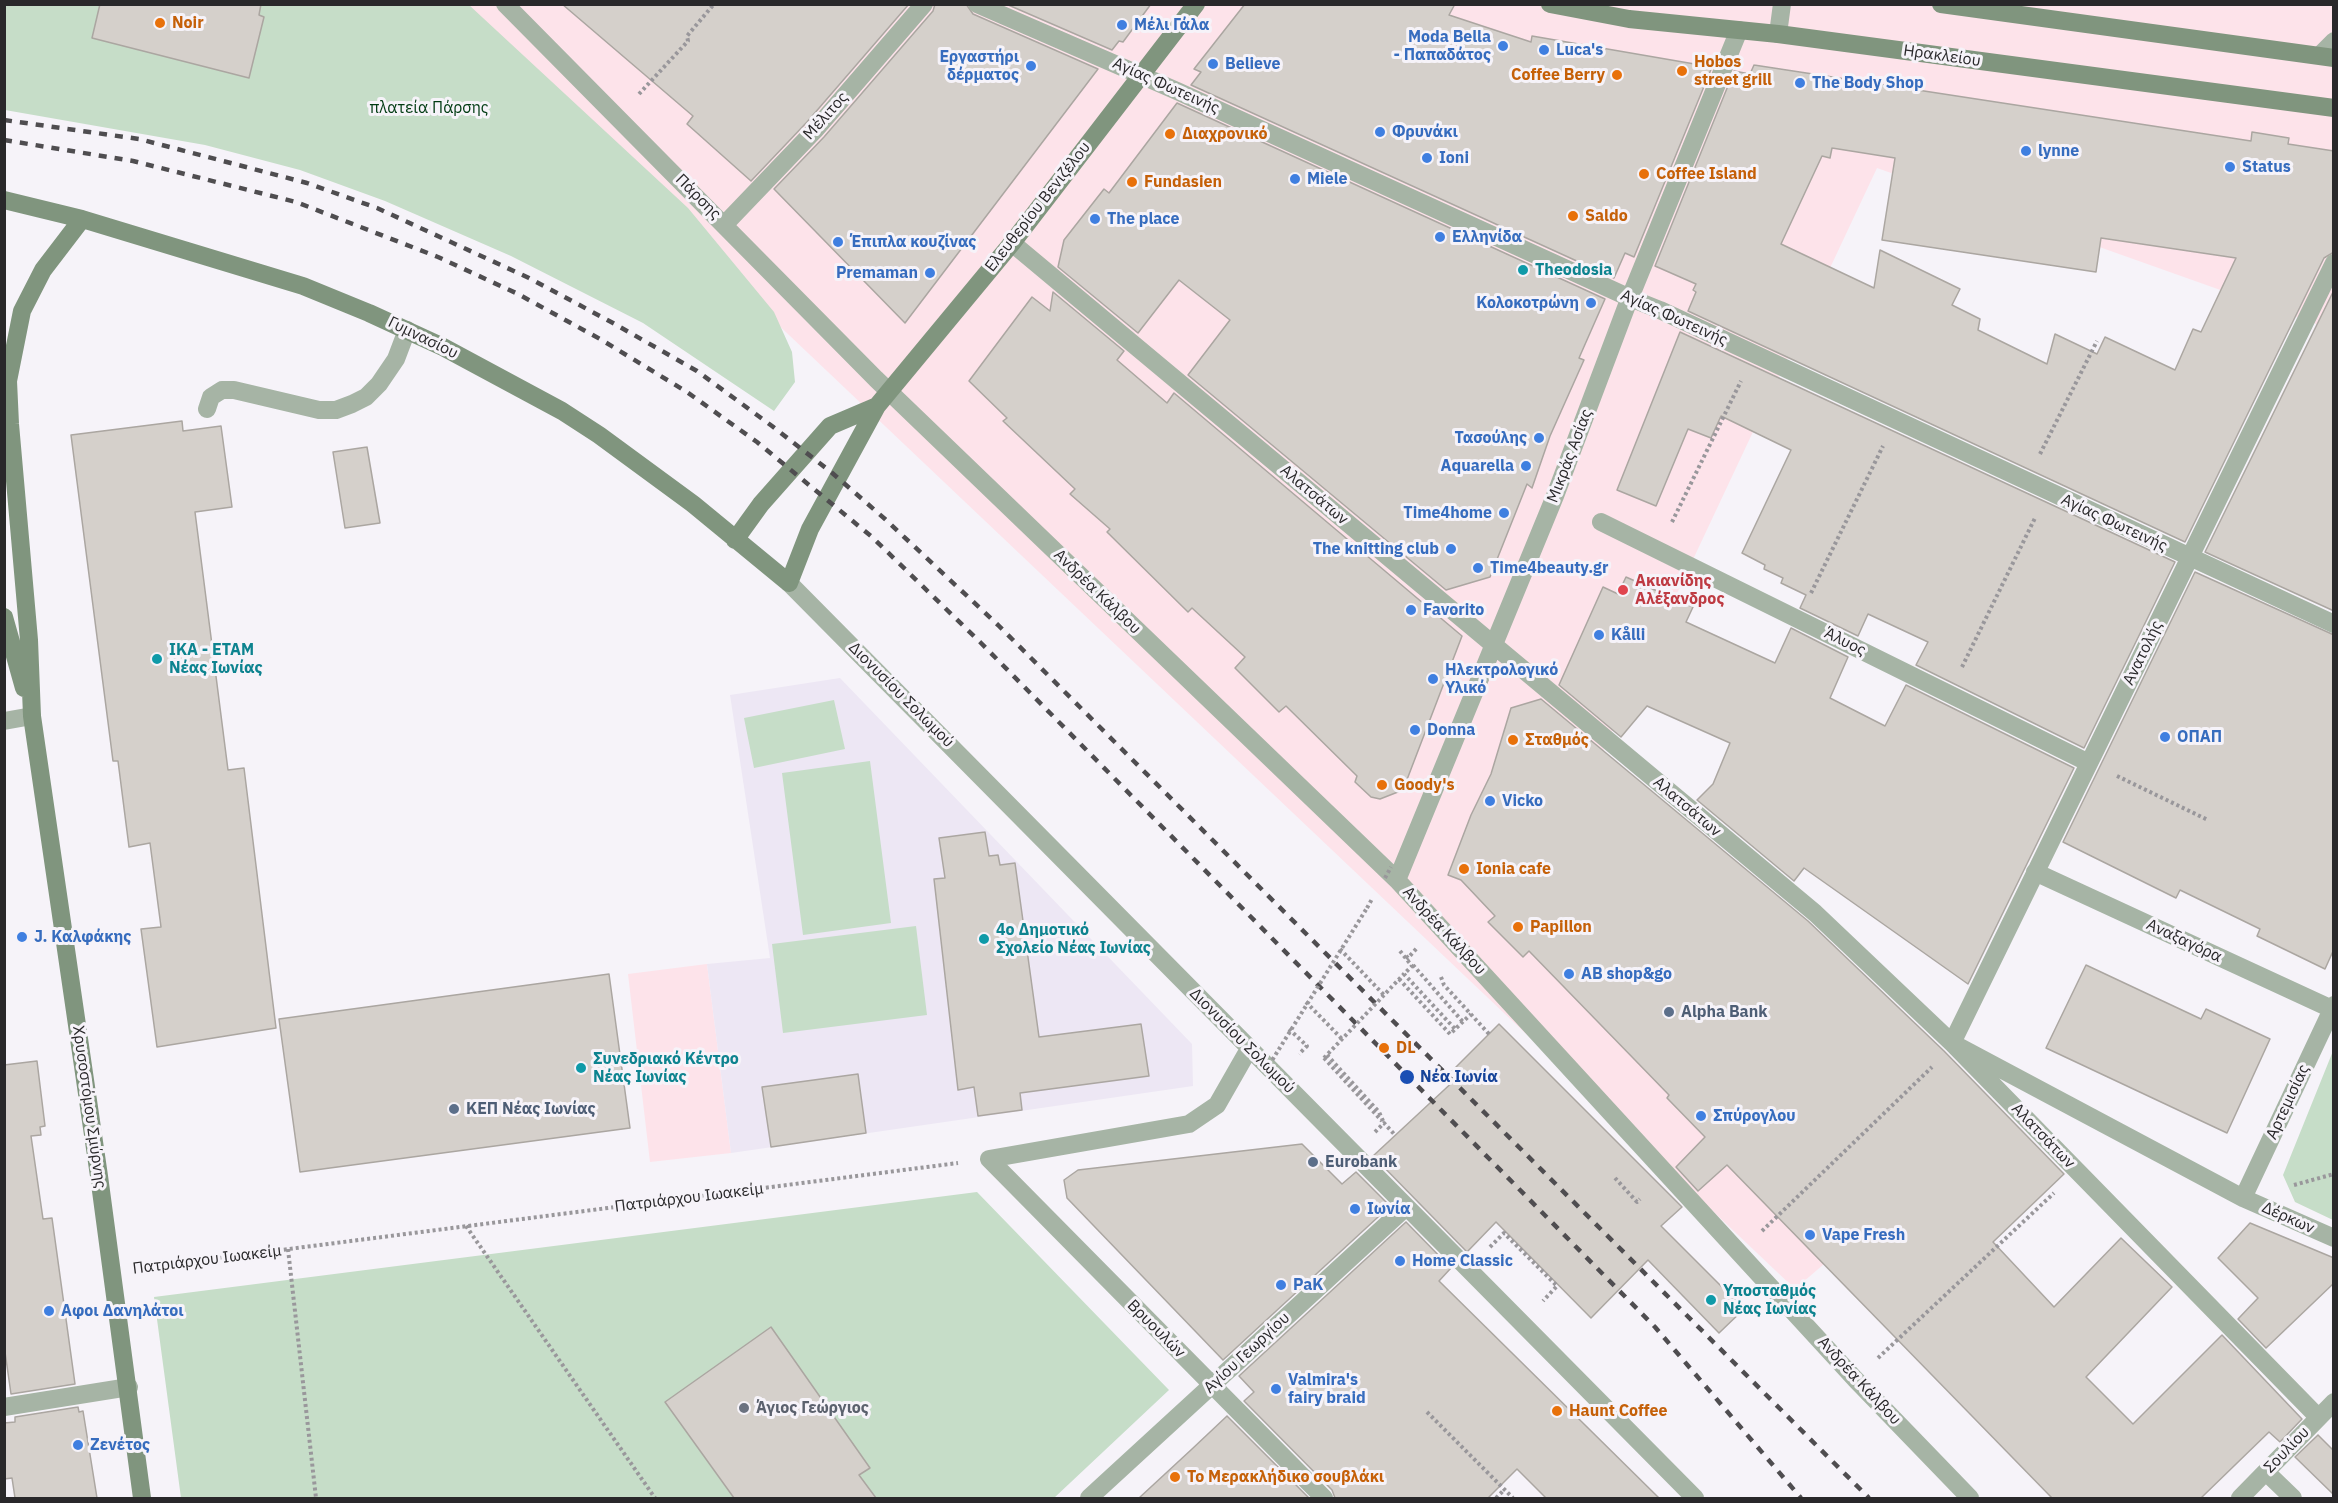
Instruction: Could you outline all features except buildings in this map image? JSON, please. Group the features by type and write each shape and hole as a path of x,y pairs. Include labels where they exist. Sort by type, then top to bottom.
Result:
{"street":[{"name":"Πάρσης","path":"505,4 889,392"},
{"name":"Μέλιτος","path":"725,224 815,130 924,4"},
{"name":"Αγίας Φωτεινής","path":"977,4 1140,74 1660,310 2048,493 2334,624"},
{"name":"Ελευθερίου Βενιζέλου","path":"789,583 810,529 877,406 1012,243 1196,4"},
{"name":"Ηρακλείου","path":"1550,4 1629,19 1778,34 2334,108"},
{"path":"1778,34 1782,4"},
{"path":"1941,4 2327,56 2334,40"},
{"name":"Μικράς Ασίας","path":"1391,875 1494,645 1555,496 1630,298 1739,30"},
{"name":"Γυμνασίου","path":"5,200 82,219 303,286 407,330 562,411 684,497 789,583"},
{"name":"Χρυσοστόμου Σμύρνης","path":"82,219 43,270 22,311 8,381 18,532 29,640 32,716 113,1272 142,1498"},
{"name":"Αλατσάτων","path":"1012,243 1815,913 1952,1043 2318,1417"},
{"name":"Ανατολής","path":"1952,1043 2334,263"},
{"path":"207,409 211,397 222,390 234,390 319,410 336,410 352,404 366,397 380,384 396,359 407,330"},
{"name":"Ανδρέα Κάλβου","path":"889,392 1391,875 1855,1379 1970,1498"},
{"name":"Ελευθερίου Βενιζέλου","path":"735,540 761,504 830,426 877,406"},
{"name":"Άλυος","path":"1601,522 2089,763"},
{"name":"Διονυσίου Σολωμού","path":"789,583 1695,1498"},
{"name":"Χρυσοστόμου Σμύρνης","path":"4,617 32,716"},
{"path":"4,722 32,716"},
{"name":"Αναξαγόρα","path":"2036,872 2333,1008"},
{"name":"Αρτεμισίας","path":"2243,1198 2333,1008"},
{"name":"Δέρκων","path":"1952,1043 2243,1198 2334,1238"},
{"path":"989,1159 1189,1124 1217,1104 1249,1048"},
{"name":"Βρυουλών","path":"989,1159 1324,1498"},
{"name":"Αγίου Γεωργίου","path":"1089,1498 1406,1207"},
{"path":"4,1407 129,1387"},
{"name":"Σουλίου","path":"2240,1498 2334,1402"},
{"path":"2266,1472 2293,1498"}],"path":[{"path":"619,117 688,41 687,36 714,4"},
{"path":"2038,457 2097,341"},
{"path":"1658,552 1745,372"},
{"path":"1799,619 1887,437"},
{"path":"1949,692 2048,493"},
{"path":"2089,763 2208,820"},
{"path":"1266,1070 1289,1029 1366,908"},
{"path":"1400,951 1408,958 1424,940"},
{"path":"1340,949 1384,995"},
{"path":"1395,1135 1384,1124 1379,1112 1325,1057 1412,966 1400,951"},
{"path":"1400,951 1463,1022"},
{"path":"1404,974 1455,1029"},
{"path":"1399,979 1450,1034 1471,1014"},
{"path":"1446,987 1489,1034"},
{"path":"1306,1002 1342,1039"},
{"path":"1289,1029 1307,1046 1299,1054"},
{"path":"1762,1231 1934,1065 1952,1043"},
{"path":"1375,1132 1384,1124"},
{"name":"Πατριάρχου Ιωακείμ","path":"113,1272 989,1159"},
{"path":"1615,1178 1637,1202 1640,1199"},
{"path":"1855,1379 2046,1202"},
{"path":"466,1226 655,1498"},
{"path":"1489,1247 1504,1233 1557,1286 1543,1302"},
{"path":"288,1249 316,1498"},
{"path":"1427,1412 1513,1498"},
{"path":"1496,1498 1504,1490"}],"shaded area":[{"path":"441,5 2333,5 2333,330 1877,168 1571,819 1925,1177 1795,1289"},
{"path":"840,678 1192,1044 1193,1086 731,1153 707,964 770,958 730,695"},
{"path":"707,964 731,1153 650,1162 628,974"}],"green space":[{"name":"πλατεία Πάρσης","path":"4,5 469,5 688,208 774,312 792,352 795,382 774,411 643,323 511,256 385,201 300,170 205,145 5,110"},
{"path":"834,700 845,749 754,768 744,718"},
{"path":"870,761 891,923 803,935 782,773"},
{"path":"916,926 927,1015 783,1033 772,944"},
{"path":"2333,1051 2333,1220 2295,1202 2283,1175"},
{"path":"977,1192 1169,1390 1054,1498 181,1498 154,1297"}],"railway":[{"path":"4,120 139,139 307,183 377,208 529,278 613,323 697,371 772,426 831,472 885,519 998,625 1869,1498"},
{"path":"4,140 133,161 296,202 438,257 518,294 600,339 687,392 757,442 872,537 980,642 1655,1327 1801,1498"}],"place":[{"name":"Noir","path":"160,23"},
{"name":"Μέλι Γάλα","path":"1122,25"},
{"name":"Moda Bella - Παπαδάτος","path":"1503,46"},
{"name":"Luca's","path":"1544,50"},
{"name":"Believe","path":"1213,64"},
{"name":"Εργαστήρι δέρματος","path":"1031,66"},
{"name":"Hobos street grill","path":"1682,71"},
{"name":"Coffee Berry","path":"1617,75"},
{"name":"The Body Shop","path":"1800,83"},
{"name":"Φρυνάκι","path":"1380,132"},
{"name":"Διαχρονικό","path":"1170,134"},
{"name":"lynne","path":"2026,151"},
{"name":"Ioni","path":"1427,158"},
{"name":"Status","path":"2230,167"},
{"name":"Coffee Island","path":"1644,174"},
{"name":"Miele","path":"1295,179"},
{"name":"Fundasien","path":"1132,182"},
{"name":"Saldo","path":"1573,216"},
{"name":"The place","path":"1095,219"},
{"name":"Ελληνίδα","path":"1440,237"},
{"name":"Έπιπλα κουζίνας","path":"838,242"},
{"name":"Theodosia","path":"1523,270"},
{"name":"Premaman","path":"930,273"},
{"name":"Κολοκοτρώνη","path":"1591,303"},
{"name":"Τασούλης","path":"1539,438"},
{"name":"Aquarella","path":"1526,466"},
{"name":"Time4home","path":"1504,513"},
{"name":"The knitting club","path":"1451,549"},
{"name":"Time4beauty.gr","path":"1478,568"},
{"name":"Ακιανίδης Αλέξανδρος","path":"1623,590"},
{"name":"Favorito","path":"1411,610"},
{"name":"Kålli","path":"1599,635"},
{"name":"ΙΚΑ - ΕΤΑΜ Νέας Ιωνίας","path":"157,659"},
{"name":"Ηλεκτρολογικό Υλικό","path":"1433,679"},
{"name":"Donna","path":"1415,730"},
{"name":"ΟΠΑΠ","path":"2165,737"},
{"name":"Σταθμός","path":"1513,740"},
{"name":"Goody's","path":"1382,785"},
{"name":"Vicko","path":"1490,801"},
{"name":"Ionia cafe","path":"1464,869"},
{"name":"Papillon","path":"1518,927"},
{"name":"J. Καλφάκης","path":"22,937"},
{"name":"4ο Δημοτικό Σχολείο Νέας Ιωνίας","path":"984,939"},
{"name":"ΑΒ shop&go","path":"1569,974"},
{"name":"Alpha Bank","path":"1669,1012"},
{"name":"DL","path":"1384,1048"},
{"name":"Συνεδριακό Κέντρο Νέας Ιωνίας","path":"581,1068"},
{"name":"Νέα Ιωνία","path":"1407,1077"},
{"name":"ΚΕΠ Νέας Ιωνίας","path":"454,1109"},
{"name":"Σπύρογλου","path":"1701,1116"},
{"name":"Eurobank","path":"1313,1162"},
{"name":"Ιωνία","path":"1355,1209"},
{"name":"Vape Fresh","path":"1810,1235"},
{"name":"Home Classic","path":"1400,1261"},
{"name":"PaK","path":"1281,1285"},
{"name":"Υποσταθμός Νέας Ιωνίας","path":"1711,1300"},
{"name":"Αφοι Δανηλάτοι","path":"49,1311"},
{"name":"Valmira's fairy braid","path":"1276,1389"},
{"name":"Άγιος Γεώργιος","path":"744,1408"},
{"name":"Haunt Coffee","path":"1557,1411"},
{"name":"Ζενέτος","path":"78,1445"},
{"name":"Το Μερακλήδικο σουβλάκι","path":"1175,1477"}]}
